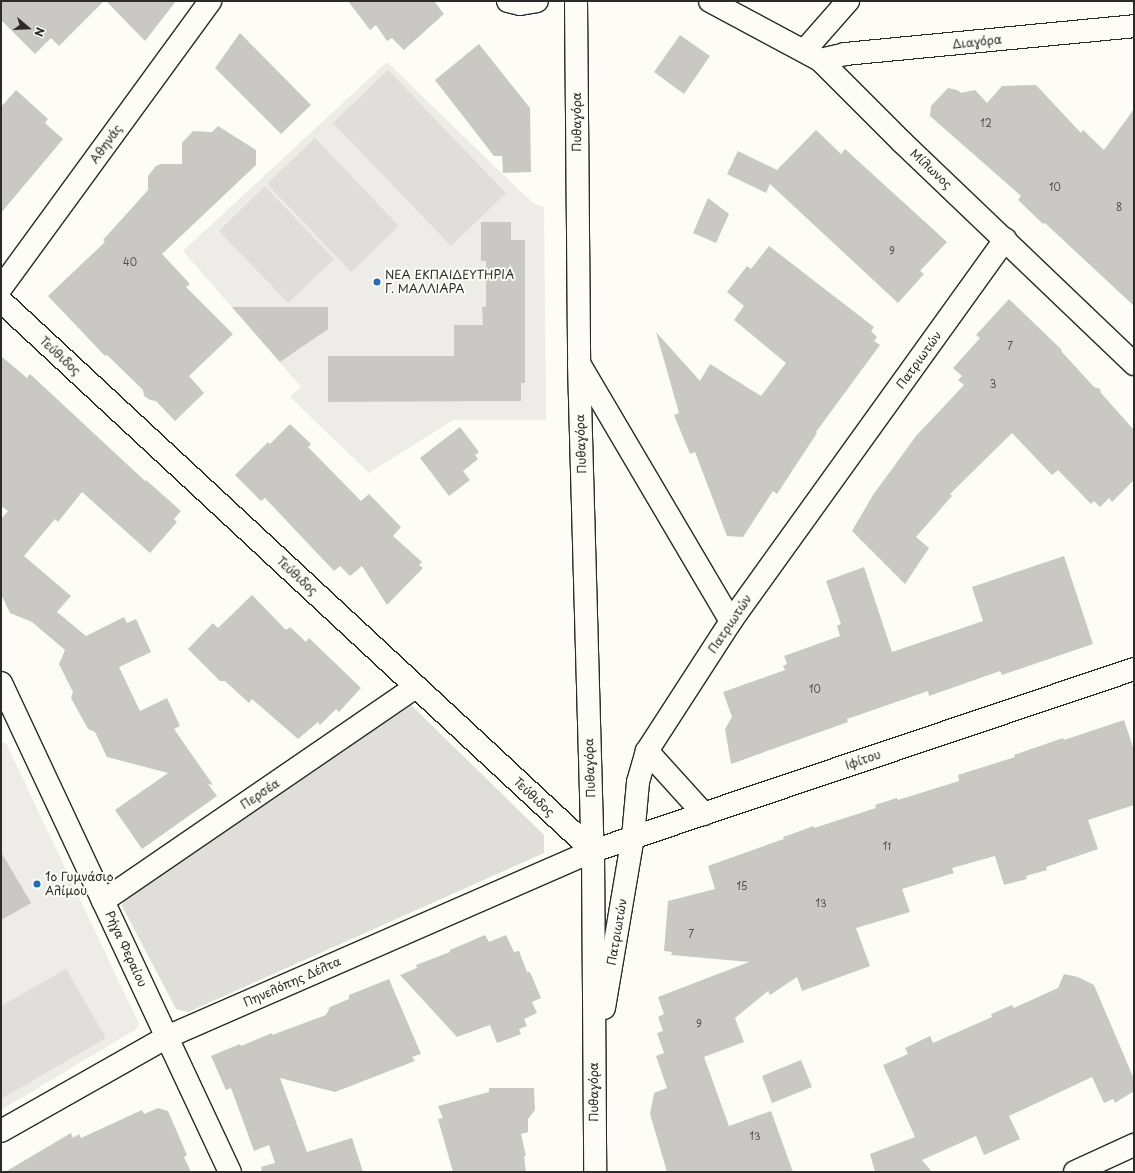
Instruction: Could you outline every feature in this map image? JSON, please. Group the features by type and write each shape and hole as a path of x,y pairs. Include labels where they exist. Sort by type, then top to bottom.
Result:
{"street":[{"name":"Αθηνάς","path":"1,288 210,1"},
{"path":"508,1 520,4 537,1"},
{"name":"Πυθαγόρα","path":"576,1 579,364 593,852 595,1172"},
{"name":"Μίλωνος","path":"710,1 812,56 1134,364"},
{"path":"812,56 848,1"},
{"name":"Διαγόρα","path":"812,56 1134,26"},
{"name":"Πατριωτών","path":"594,1067 633,837 638,782 647,751 731,621 1005,239"},
{"name":"Τεύθιδος","path":"1,301 593,852"},
{"path":"579,364 731,621"},
{"name":"Ιφίτου","path":"593,852 633,837 1134,669"},
{"name":"Περσέα","path":"103,901 416,687"},
{"name":"Ρήγα Φεραίου","path":"3,694 103,901 230,1172"},
{"path":"647,751 704,814"},
{"name":"Πηνελόπης Δέλτα","path":"1,1131 167,1037 593,852"},
{"path":"1075,1172 1134,1145"}],"shaded area":[{"name":"ΝΕΑ ΕΚΠΑΙΔΕΥΤΗΡΙΑ Γ. ΜΑΛΛΙΑΡΑ","path":"387,62 520,191 535,204 544,207 546,420 453,420 369,473 290,397 301,387 183,251"},
{"path":"388,70 506,193 451,246 333,123"},
{"path":"315,138 399,226 351,272 267,184"},
{"path":"265,186 334,259 288,303 219,231"},
{"path":"411,705 544,835 544,853 188,1012 176,1009 122,906 126,896"},
{"name":"1ο Γυμνάσιο Αλίμου","path":"1,742 6,743 139,1024 135,1030 1,1110"},
{"path":"66,969 106,1038 1,1099 1,1006"}],"building":[{"path":"1,1 104,1 59,46 51,38 35,54 1,20"},
{"path":"106,1 176,1 145,41"},
{"path":"348,1 434,1 444,14 404,50 392,38 387,41 376,25 370,30"},
{"path":"240,33 311,105 281,134 215,68"},
{"path":"680,35 710,56 684,94 654,72"},
{"path":"479,44 530,108 531,172 503,173 502,156 494,156 435,80"},
{"path":"1036,85 1081,133 1083,130 1104,150 1134,109 1134,306 1045,223 1043,224 1018,200 1021,196 930,116 931,106 948,88 957,90 961,93 975,90 987,103 1002,86"},
{"path":"16,90 48,119 45,123 63,139 1,213 1,107"},
{"path":"218,126 256,150 256,165 162,254 190,284 186,287 233,334 189,376 204,393 175,421 156,401 150,400 144,396 143,390 107,355 105,356 48,296 105,242 103,240 148,190 148,176 156,166 161,164 182,164 182,143 193,131 212,132"},
{"path":"816,130 841,154 845,149 947,242 920,271 924,274 898,303 770,184 766,193 727,174 738,151 777,170"},
{"path":"708,198 729,214 716,243 693,233"},
{"path":"481,222 511,222 511,240 525,240 525,383 521,383 521,401 328,402 328,356 454,356 454,325 483,325 482,307 486,307 486,261 481,261"},
{"path":"769,246 874,327 871,331 877,337 874,341 880,345 816,432 817,433 777,494 773,491 743,537 727,536 695,452 690,454 674,415 679,413 656,332 700,381 710,364 761,396 786,363 734,320 744,306 727,292 747,266 751,269"},
{"path":"1009,299 1062,350 1061,351 1094,387 1100,389 1101,393 1134,430 1134,480 1112,502 1109,498 1100,507 1094,501 1091,504 1058,470 1052,475 1012,433 950,494 952,496 916,537 929,548 905,584 852,531 873,495 916,436 964,385 958,380 962,376 953,368 980,338 976,335"},
{"path":"232,307 328,307 328,329 280,362"},
{"path":"1,356 27,378 30,374 145,481 146,480 181,511 174,519 177,522 150,553 82,492 58,522 55,519 24,556 71,596 57,612 86,636 124,617 127,623 136,619 151,652 119,667 140,711 167,698 180,726 174,729 213,785 208,784 217,796 142,849 115,810 168,773 107,757 95,732 88,729 71,698 73,692 59,664 65,650 32,622 10,613 1,594 1,519 8,511 1,506"},
{"path":"290,424 311,444 308,447 361,501 369,494 401,527 393,536 422,562 419,565 423,568 387,605 362,566 350,576 340,566 334,571 265,498 261,501 235,475 268,442 270,444"},
{"path":"460,427 479,452 475,455 478,459 463,471 470,480 449,496 420,458"},
{"path":"1064,556 1093,644 1002,675 1000,671 929,696 928,691 847,719 848,722 731,764 725,729 732,717 723,692 785,670 783,666 787,664 784,656 840,636 837,626 841,624 826,581 864,567 892,652 983,621 972,587"},
{"path":"252,595 286,630 290,627 306,642 309,638 361,688 339,712 336,709 320,725 318,722 298,739 252,699 249,703 225,681 220,681 188,649 213,623 218,628"},
{"path":"1124,720 1134,750 1134,805 1088,820 1098,849 1046,867 1047,870 1026,876 1027,879 1004,885 995,856 952,868 954,873 902,889 910,912 856,928 870,966 802,991 797,977 770,995 768,991 735,1018 744,1042 704,1057 729,1126 771,1111 793,1172 667,1172 650,1114 654,1093 667,1088 656,1056 664,1053 657,1033 663,1031 658,1017 664,1014 658,997 749,962 671,955 672,952 664,951 668,901 715,889 708,866 784,839 783,837 814,826 814,828 876,808 875,805 897,798 898,800 959,781 958,775 1015,757 1014,755 1063,738 1064,740"},
{"path":"1,852 31,903 1,920"},
{"path":"485,935 489,942 506,935 514,952 519,951 527,972 530,972 541,998 532,1002 537,1013 524,1019 527,1026 519,1029 521,1034 497,1043 490,1025 457,1037 400,975 417,968 416,965 450,952 450,950"},
{"path":"1064,974 1078,977 1094,985 1134,1079 1134,1091 1115,1103 1113,1099 1104,1103 1092,1077 1009,1116 1020,1139 984,1155 976,1136 922,1160 932,1172 875,1172 870,1154 915,1137 883,1065 908,1054 905,1048 930,1036 933,1043 992,1017 991,1014 1012,1005 1014,1008 1058,988"},
{"path":"389,979 421,1054 412,1057 415,1061 335,1092 280,1078 307,1152 352,1138 363,1172 262,1172 261,1167 275,1163 269,1145 254,1151 231,1088 226,1090 211,1056 240,1044 241,1046 272,1033 272,1035 326,1015 330,1007 349,999 349,995"},
{"path":"801,1060 812,1087 772,1103 762,1076"},
{"path":"489,1088 534,1088 535,1110 528,1119 528,1132 521,1134 526,1156 524,1156 526,1172 453,1172 438,1119 443,1118 438,1106 489,1092"},
{"path":"158,1108 168,1111 187,1155 184,1157 191,1172 5,1172 71,1133 73,1138 79,1134 81,1138 142,1110 144,1114"}],"place":[{"name":"ΝΕΑ ΕΚΠΑΙΔΕΥΤΗΡΙΑ Γ. ΜΑΛΛΙΑΡΑ","path":"377,282"},
{"name":"1ο Γυμνάσιο Αλίμου","path":"37,884"}]}
